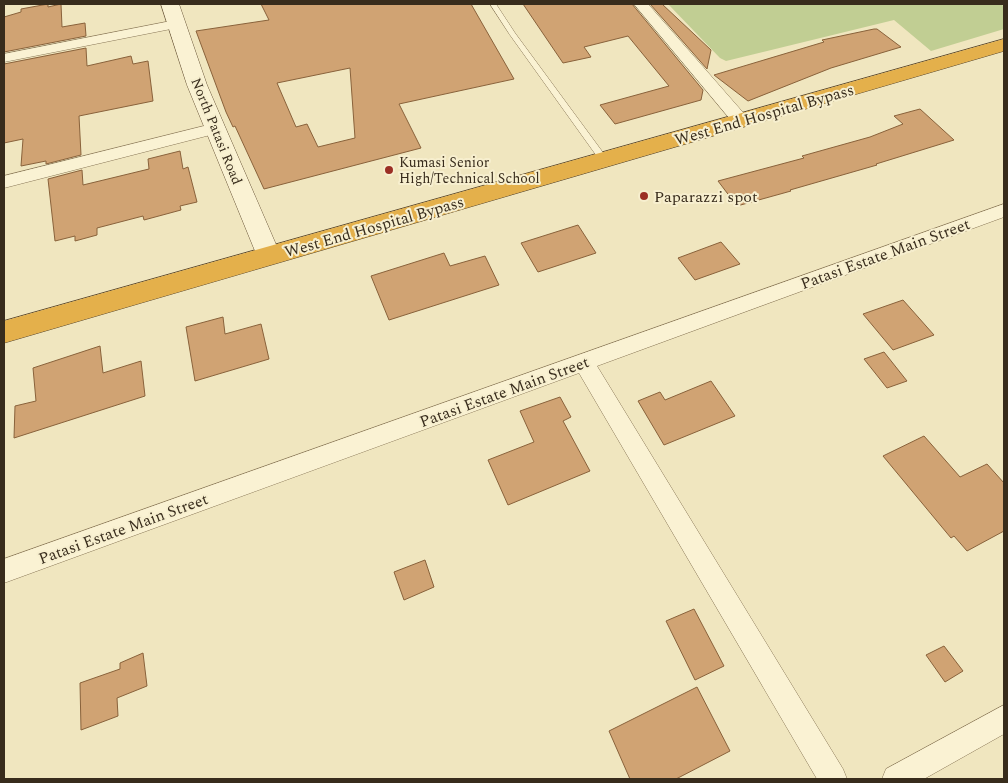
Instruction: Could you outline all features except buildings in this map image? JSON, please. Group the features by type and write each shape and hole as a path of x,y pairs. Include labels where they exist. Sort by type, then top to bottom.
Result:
{"highway":[{"name":"West End Hospital Bypass","path":"4,332 1004,45"}],"street":[{"name":"North Patasi Road","path":"170,4 197,85 269,256"},
{"path":"642,4 741,121"},
{"path":"4,58 176,24"},
{"path":"4,182 216,128"},
{"name":"Patasi Estate Main Street","path":"4,571 1004,210"},
{"path":"584,362 833,779"},
{"path":"896,779 1004,719"}],"lane":[{"path":"493,4 512,34 604,160"}],"green space":[{"path":"668,4 1000,4 1004,6 1004,29 931,51 894,20 726,61 720,58"}],"place":[{"name":"Kumasi Senior High/Technical School","path":"389,170"},
{"name":"Paparazzi spot","path":"644,196"}]}
